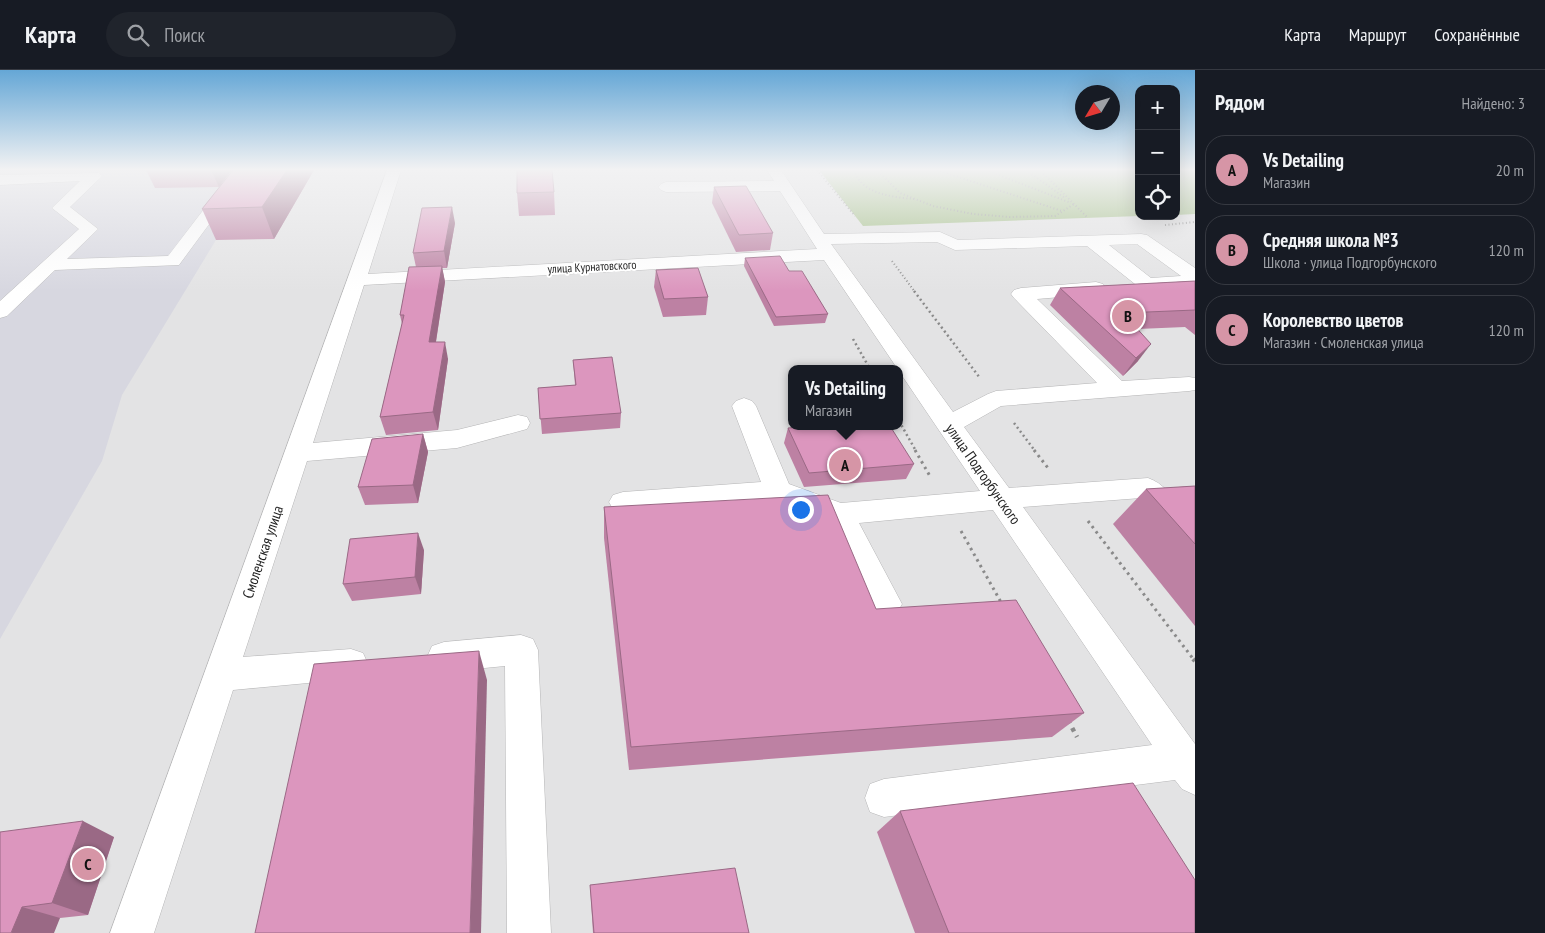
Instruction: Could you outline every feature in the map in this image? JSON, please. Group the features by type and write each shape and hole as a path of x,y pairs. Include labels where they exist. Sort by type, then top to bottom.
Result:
{"street":[{"path":"0,312 9,293 52,265 89,229 63,210"},
{"path":"52,265 174,261 212,210"},
{"name":"Смоленская улица","path":"132,933 380,210"},
{"name":"улица Подгорбунского","path":"800,210 1189,768"},
{"name":"улица Курнатовского","path":"356,280 940,237 955,245 1142,239 1195,279"},
{"path":"1100,240 1147,284"},
{"path":"1116,389 1020,294 1195,279"},
{"path":"949,425 996,399 1189,384"},
{"path":"744,406 778,491"},
{"path":"297,453 457,439 518,423"},
{"path":"623,502 778,491 840,514 1002,501 1067,493 1148,488 1168,512"},
{"path":"840,514 886,604"},
{"path":"221,675 521,650 529,933"},
{"path":"884,798 1097,770 1189,768"}],"path":[{"path":"954,210 1010,217 1055,216 1063,211"},
{"path":"1079,210 1100,240"},
{"path":"903,427 1005,608"},
{"path":"1068,719 1097,770"}],"shaded area":[{"path":"0,210 237,210 216,240 122,395 102,461 0,639"}],"green space":[{"path":"851,210 1135,210 1135,216 863,226"},
{"path":"1180,210 1195,210 1195,214 1180,215"}],"building":[{"path":"422,210 451,210 444,251 413,253"},
{"path":"726,210 760,210 773,233 739,235"},
{"path":"780,256 789,271 802,271 828,314 776,317 745,258"},
{"path":"442,266 429,342 445,342 433,412 380,417 404,315 400,315 409,267"},
{"path":"698,268 708,297 664,299 656,270"},
{"path":"1195,281 1195,310 1123,313 1151,344 1136,358 1060,288"},
{"path":"612,357 621,413 540,419 538,388 576,385 573,360"},
{"path":"789,430 893,430 914,464 809,473"},
{"path":"423,434 413,485 358,487 372,439"},
{"path":"1195,486 1195,544 1146,489"},
{"path":"828,495 876,609 1016,600 1084,713 631,747 604,507"},
{"path":"418,533 415,577 343,584 350,539"},
{"path":"479,651 470,933 255,933 314,664"},
{"path":"1133,783 1195,880 1195,933 949,933 900,811"},
{"path":"83,821 52,903 22,907 11,933 0,933 0,832"},
{"path":"735,868 749,933 594,933 590,885"}],"place":[{"name":"Средняя школа №3","path":"1128,316"},
{"name":"Vs Detailing","path":"845,465"},
{"name":"Королевство цветов","path":"88,864"}]}
